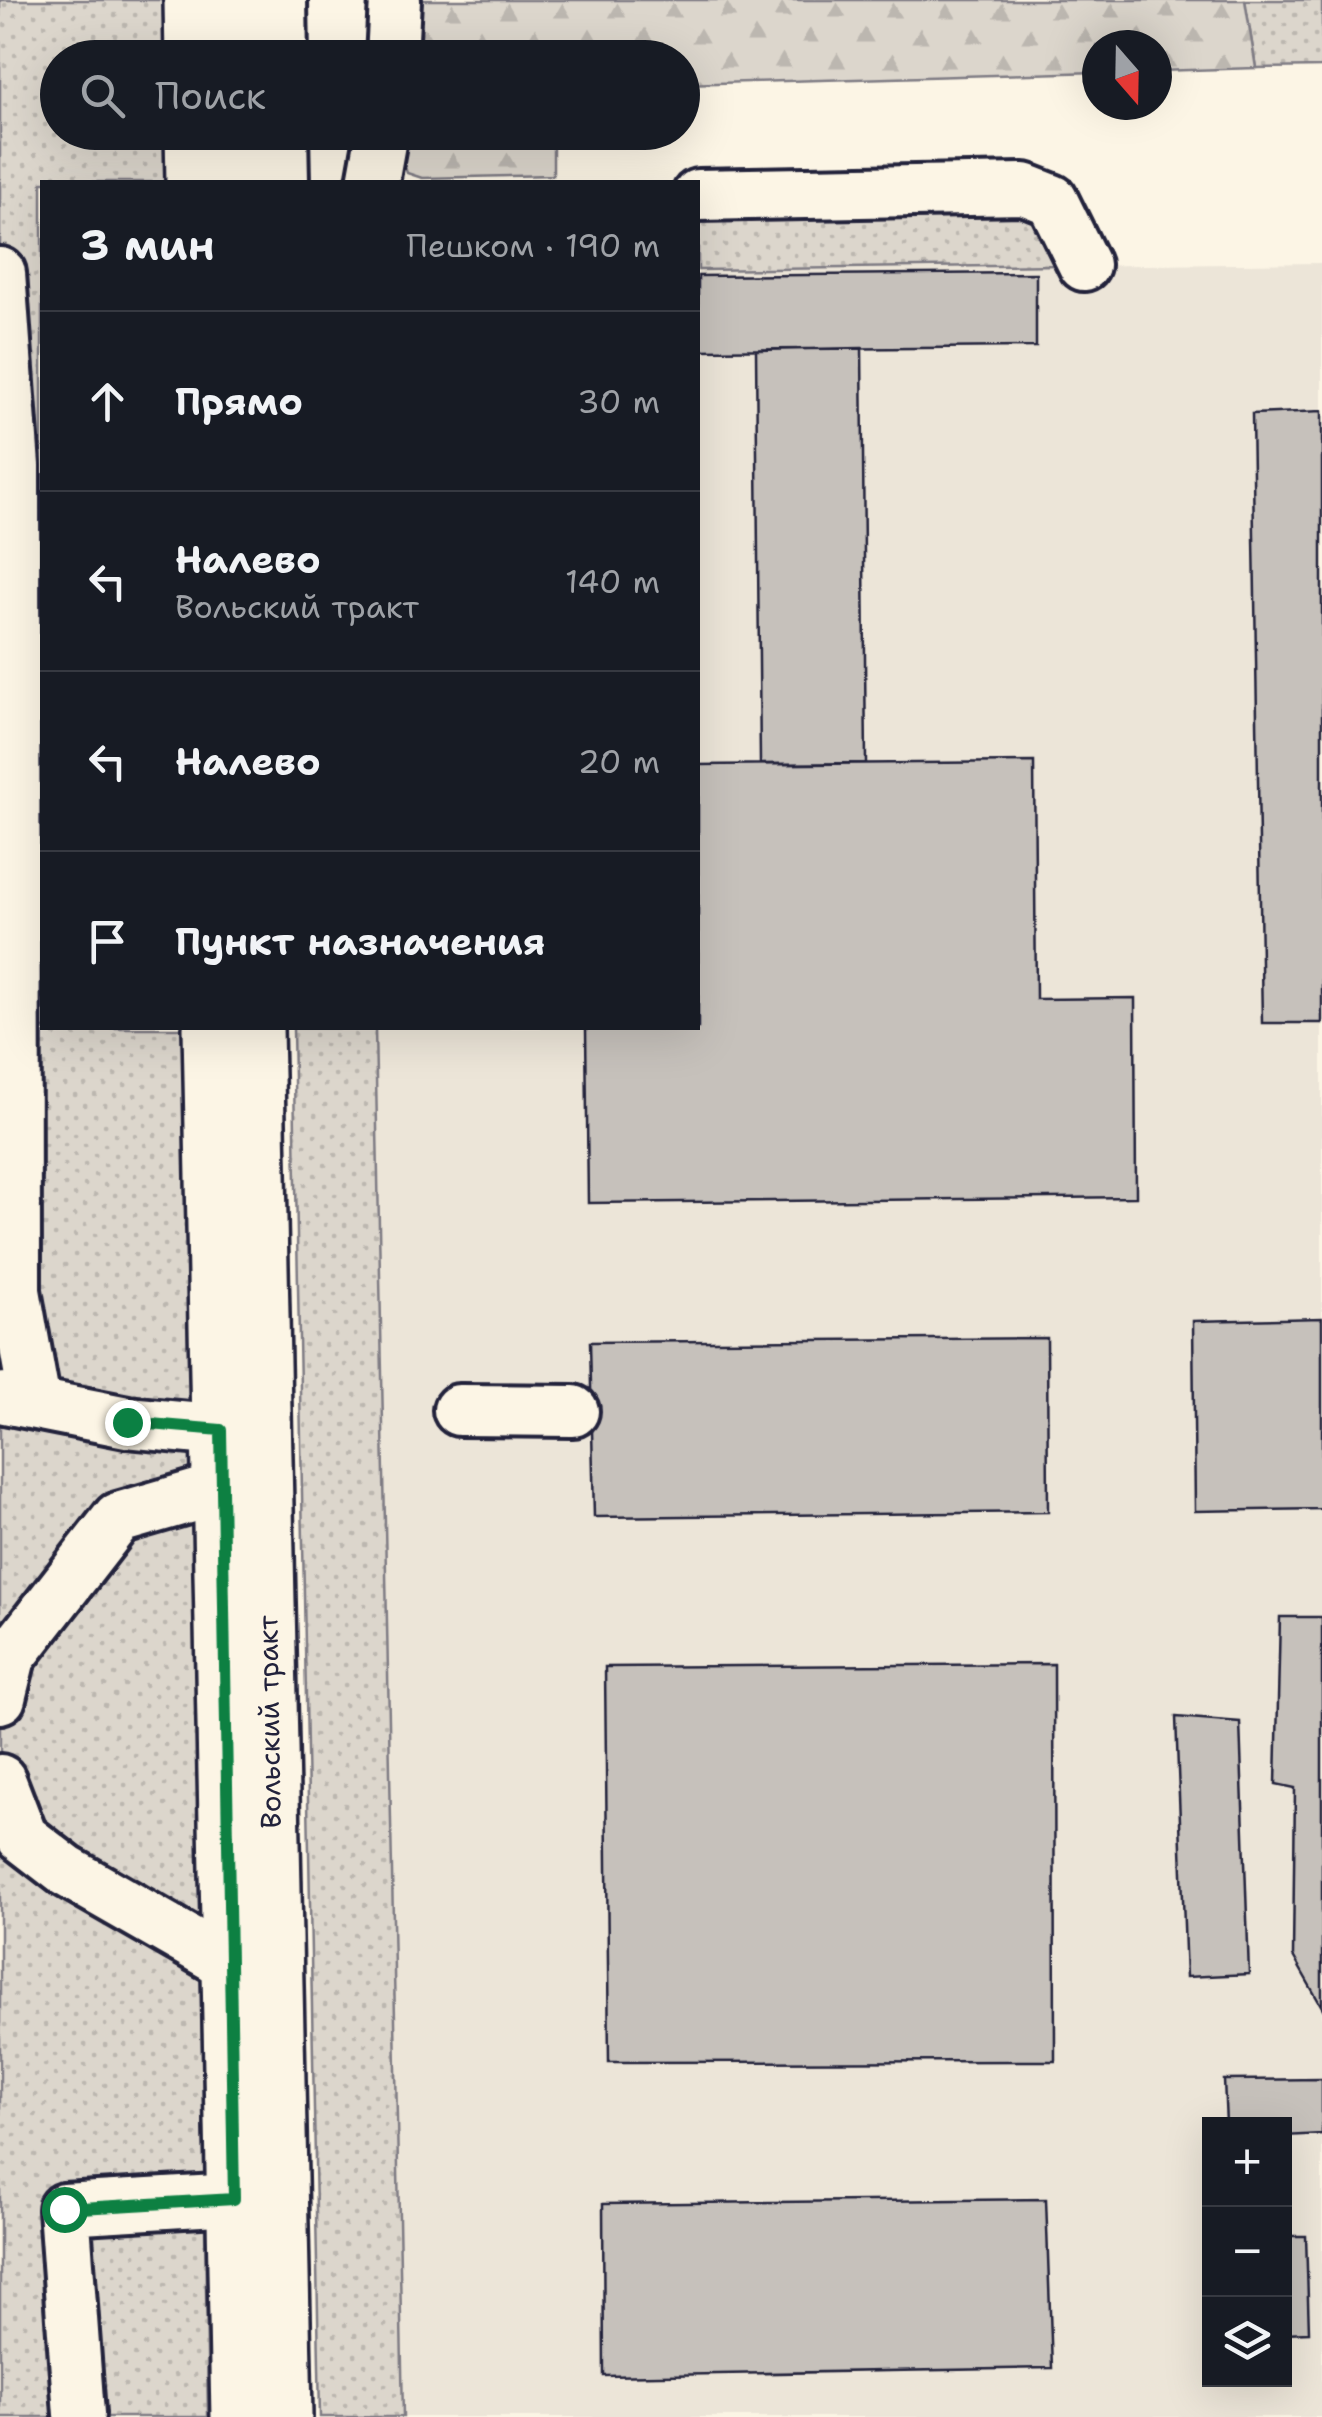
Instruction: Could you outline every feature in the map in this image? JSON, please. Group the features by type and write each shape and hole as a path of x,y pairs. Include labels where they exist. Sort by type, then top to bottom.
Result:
{"main road":[{"path":"192,0 192,40"},
{"path":"235,0 236,40"},
{"path":"193,150 194,180"},
{"path":"236,150 237,180"},
{"name":"Вольский тракт","path":"211,1030 239,2417"},
{"name":"Вольский тракт","path":"255,1030 284,2417"}],"street":[{"path":"281,0 282,40"},
{"path":"393,40 395,0"},
{"path":"282,150 283,180"},
{"path":"373,180 379,150"},
{"path":"700,195 1024,189 1052,200 1084,265"},
{"path":"0,273 19,466 15,1291 18,1400 127,1422 221,1430"},
{"path":"459,1410 573,1411"},
{"path":"0,1698 10,1656 118,1518 222,1488"},
{"path":"0,1780 22,1837 66,1871 230,1965"},
{"path":"79,2414 64,2209 234,2199"}],"shaded area":[{"path":"1322,263 1322,2417 403,2417 375,1030 700,1030 700,270"}],"green space":[{"path":"0,0 168,0 169,40 40,40 40,150 170,150 171,180 40,180 40,1030 186,1030 208,2417 0,2417"},
{"path":"413,0 1245,0 1256,68 1172,71 1172,30 1082,30 1082,72 700,84 700,40 409,40"},
{"path":"1245,0 1322,0 1322,67 1256,68"},
{"path":"400,150 553,150 553,175 422,178 407,173"},
{"path":"1025,209 1043,225 1061,265 700,270 700,212"},
{"path":"293,1030 375,1030 403,2417 320,2417"}],"building":[{"path":"1036,273 1036,347 700,350 700,276"},
{"path":"862,348 866,763 760,764 756,350"},
{"path":"1322,411 1322,1023 1262,1023 1252,414"},
{"path":"1034,762 1036,999 1135,998 1136,1197 588,1203 586,1030 700,1030 700,765"},
{"path":"1322,1318 1322,1509 1195,1511 1193,1321"},
{"path":"1047,1338 1048,1512 594,1517 590,1342"},
{"path":"1280,1617 1322,1617 1322,2007 1293,1956 1295,1788 1276,1784"},
{"path":"1054,1664 1055,2061 609,2062 605,1667"},
{"path":"1176,1717 1240,1722 1249,1974 1186,1977"},
{"path":"1322,2079 1322,2134 1292,2136 1292,2117 1226,2117 1224,2080"},
{"path":"1046,2199 1052,2368 604,2376 603,2204"},
{"path":"1292,2236 1306,2236 1309,2332 1292,2333"}],"route":[{"path":"64,2209 234,2199 221,1430 127,1422"}]}
